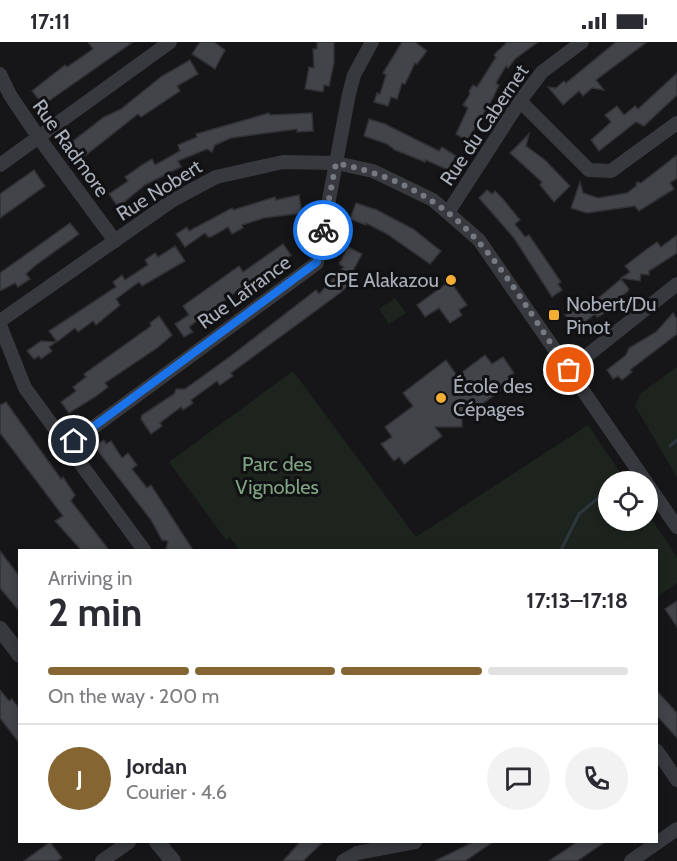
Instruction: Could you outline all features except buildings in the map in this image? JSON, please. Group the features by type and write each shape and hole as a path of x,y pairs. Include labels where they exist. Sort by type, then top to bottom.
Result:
{"street":[{"path":"0,165 170,42"},
{"name":"Rue Lafrance","path":"68,446 317,262 354,75 372,42"},
{"name":"Rue du Cabernet","path":"449,211 520,101 542,72 582,42"},
{"name":"Rue Radmore","path":"0,74 10,95 39,138 116,241"},
{"path":"520,101 589,170 611,171 677,123"},
{"name":"Rue Nobert","path":"0,323 173,200 216,177 282,162 336,163 373,171 391,178 449,211 486,249 639,471"},
{"path":"569,370 677,284"},
{"path":"0,323 25,388 143,549"},
{"name":"Rue Nobert","path":"658,499 677,527"},
{"path":"0,629 18,652"},
{"path":"658,752 677,780"},
{"path":"658,842 677,829"},
{"path":"102,861 128,843"},
{"path":"158,843 173,861"},
{"path":"343,861 369,850 409,843"},
{"path":"631,861 657,843"}],"green space":[{"path":"395,298 406,313 389,324 379,309"},
{"path":"677,367 677,477 635,406 641,393"},
{"name":"Parc des Vignobles","path":"293,371 416,537 588,425 619,471 598,471 598,531 658,531 658,529 677,557 677,583 658,596 658,549 238,549 230,537 226,540 169,462"}],"waterway":[{"path":"670,446 677,440"},
{"path":"562,549 579,514 598,498"}],"way so far":[{"path":"323,230 336,163 373,171 405,184 449,211 479,240 500,267 569,370"}],"place":[{"name":"CPE Alakazou","path":"451,280"},
{"name":"Nobert/Du Pinot","path":"554,315"},
{"name":"École des Cépages","path":"441,398"}],"route":[{"path":"74,441 317,262 323,230"}]}
